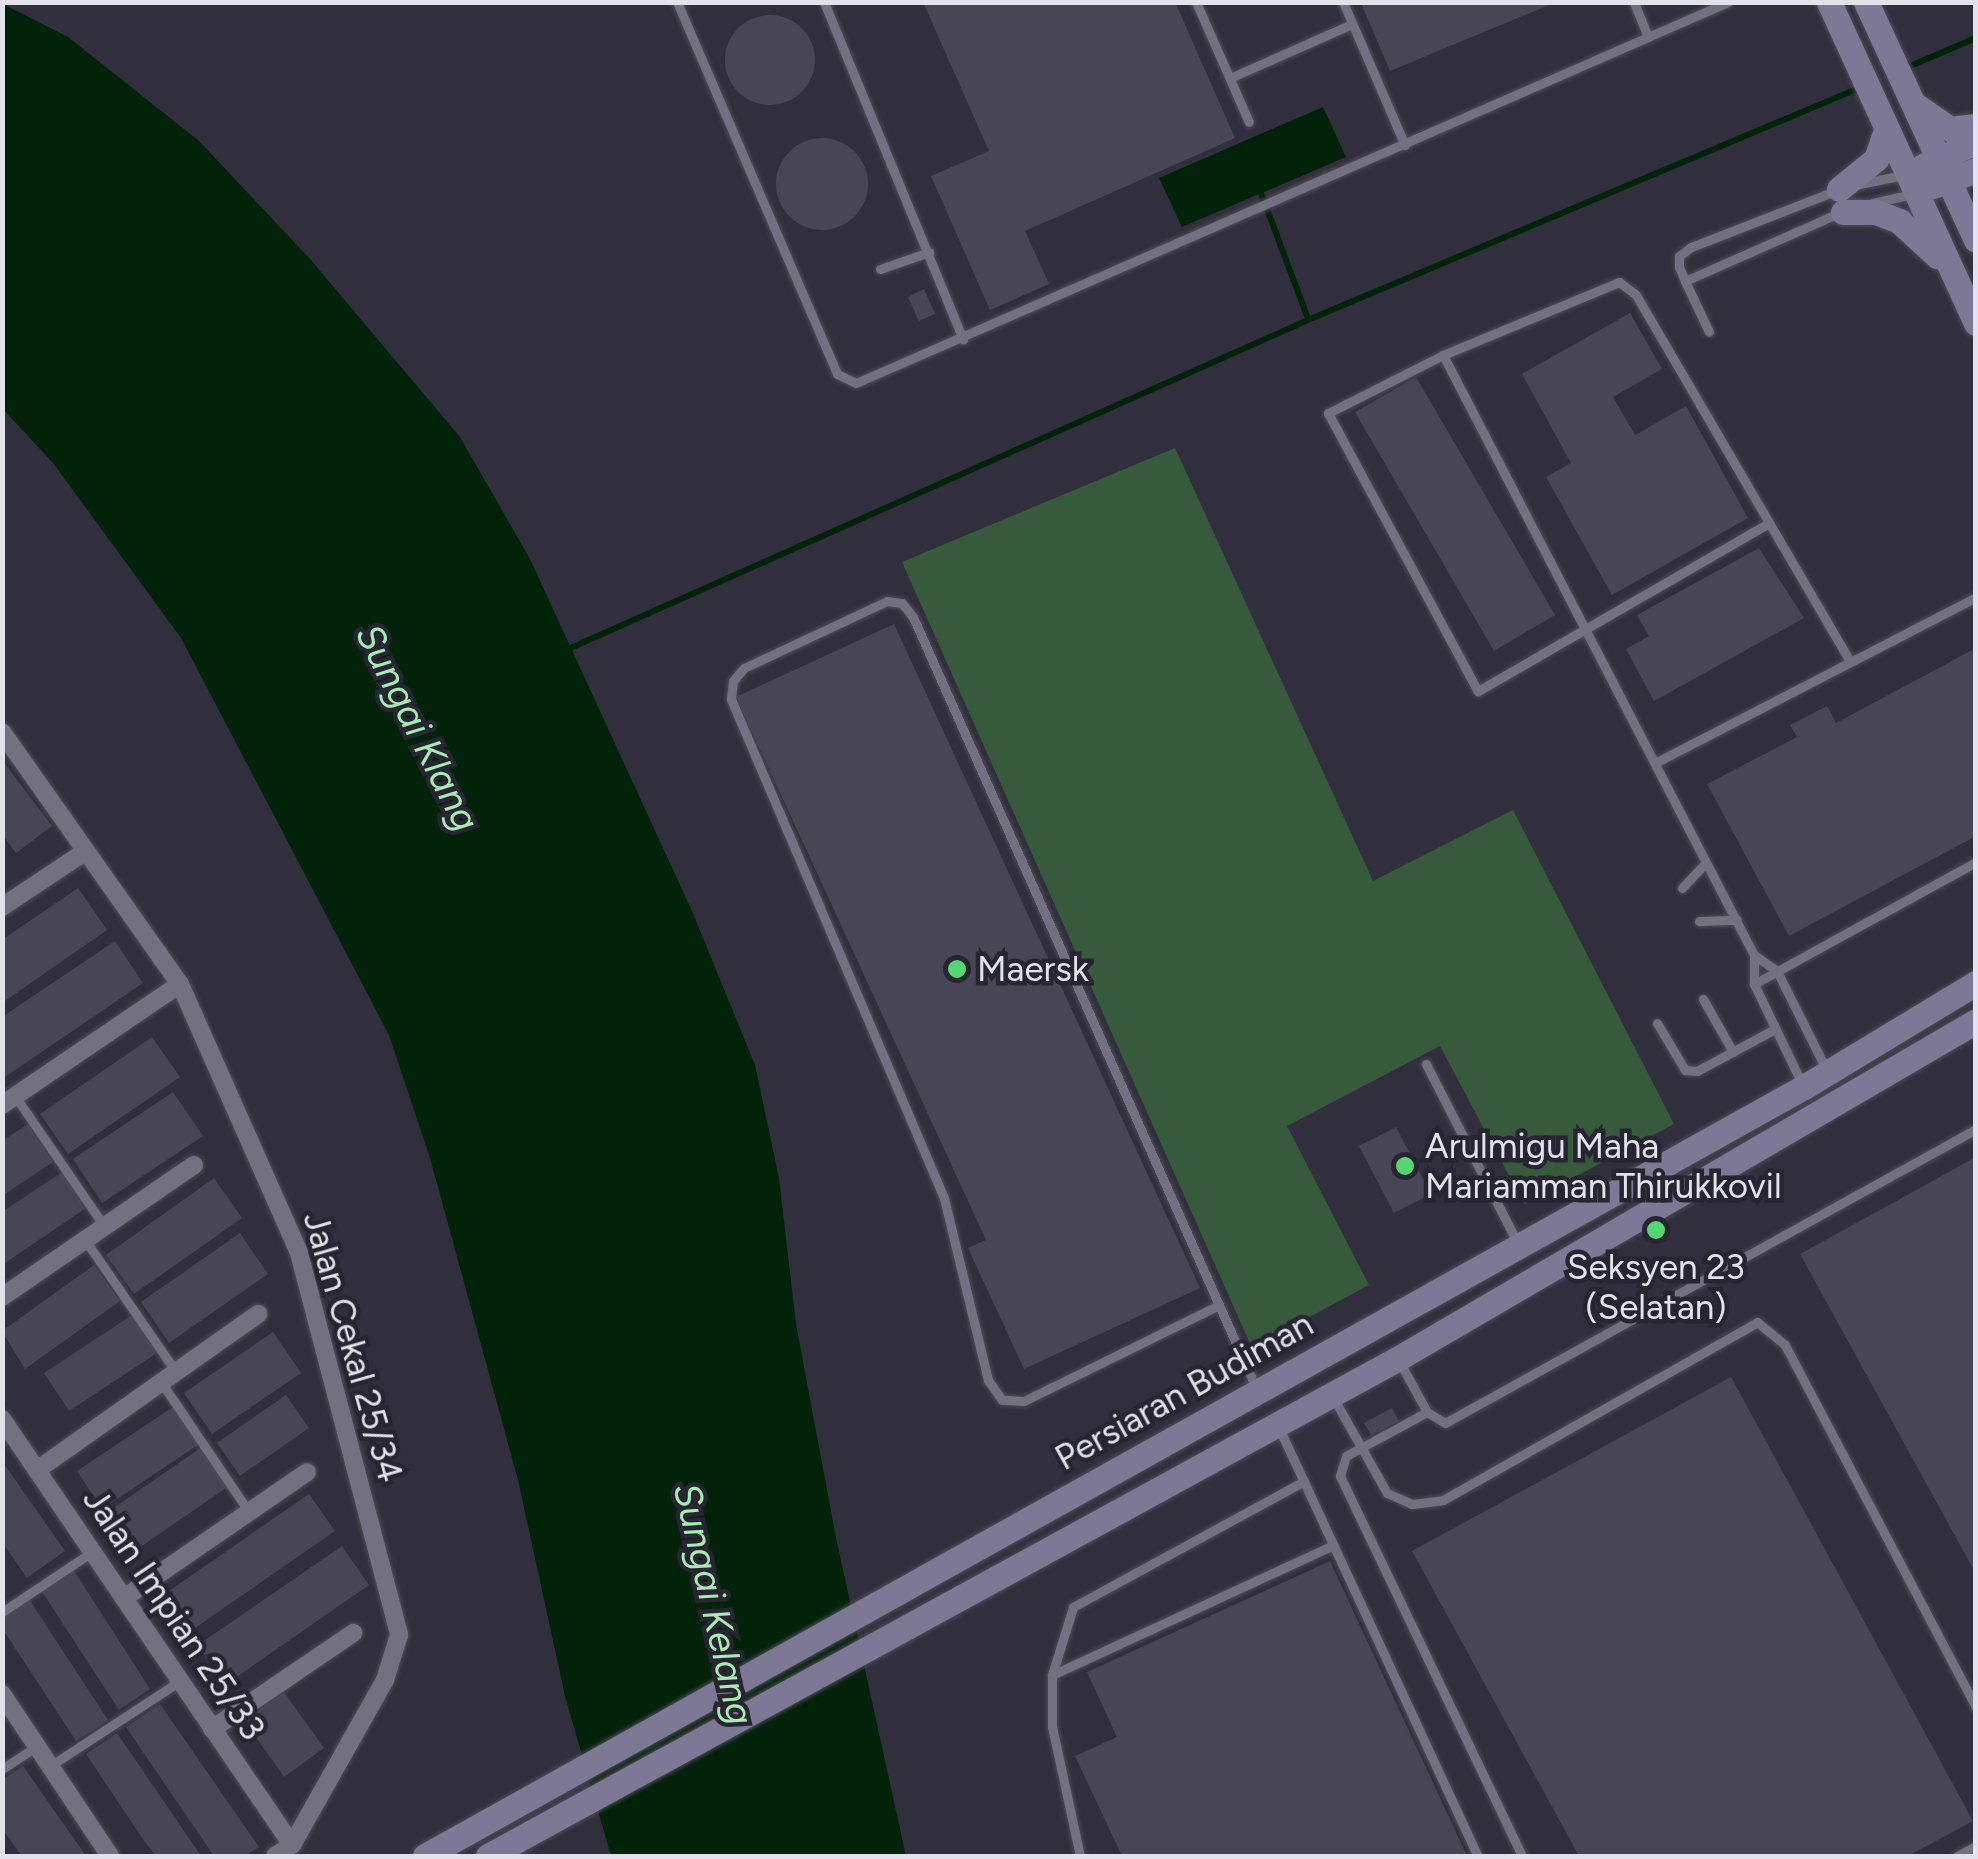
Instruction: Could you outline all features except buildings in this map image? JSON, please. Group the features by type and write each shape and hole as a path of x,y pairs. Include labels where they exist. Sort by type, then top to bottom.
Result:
{"main road":[{"path":"1830,2 1976,323"},
{"path":"1866,2 1976,240"},
{"path":"1907,94 1950,129 1976,126"},
{"path":"1882,119 1876,160 1841,200 1899,221 1948,266"},
{"path":"1910,184 1943,170 1976,142"},
{"path":"1943,170 1976,170"},
{"name":"Persiaran Budiman","path":"425,1856 929,1578 1256,1388 1828,1074 1976,984"},
{"name":"Persiaran Budiman","path":"488,1856 936,1606 1398,1359 1976,1021"}],"street":[{"name":"Jalan Cekal 25/34","path":"2,732 180,984 299,1253 399,1635 385,1680 292,1845"},
{"path":"2,906 86,851"},
{"path":"9,1100 180,984"},
{"path":"2,1298 194,1165"},
{"path":"37,1470 258,1314"},
{"name":"Jalan Impian 25/33","path":"2,1419 292,1845"},
{"path":"124,1598 308,1472"},
{"path":"212,1730 352,1633"},
{"path":"2,1694 110,1856"},
{"path":"275,1856 292,1845"}],"lane":[{"path":"677,2 837,374 856,383 963,340 1728,2"},
{"path":"824,2 963,340"},
{"path":"1196,2 1248,122"},
{"path":"1343,2 1406,144"},
{"path":"1634,2 1648,37"},
{"path":"1230,78 1352,24"},
{"path":"1709,332 1685,281 1679,256 1691,247 1841,200 1910,184"},
{"path":"1685,281 1841,200 1910,184"},
{"path":"880,269 929,252"},
{"path":"1767,524 1587,632 1478,691 1328,413 1443,355 1618,282 1636,294 1849,660"},
{"path":"1443,355 1737,920 1754,955 1754,984 1804,1087"},
{"path":"1656,763 1976,596"},
{"path":"1216,1308 1024,1401 1002,1400 988,1380 944,1198 731,699 732,682 744,668 887,601 902,602 913,617 1216,1308 1256,1388"},
{"path":"1682,888 1706,862"},
{"path":"1754,984 1976,862"},
{"path":"1699,921 1737,920"},
{"path":"1754,955 1777,971 1828,1074"},
{"path":"1703,999 1733,1052"},
{"path":"1657,1023 1685,1070 1697,1070 1776,1029"},
{"path":"1426,1064 1520,1246"},
{"path":"9,1100 105,1226"},
{"path":"1398,1359 1427,1412 1445,1422 1976,1128"},
{"path":"84,1240 249,1512"},
{"path":"1332,1395 1387,1493 1412,1504 1443,1500 1758,1322 1786,1344 1976,1706"},
{"path":"1427,1412 1346,1456 1340,1476 1522,1856"},
{"path":"1278,1425 1478,1856"},
{"path":"1080,1856 1052,1726 1052,1675 1073,1607 1304,1482"},
{"path":"1052,1675 1333,1544"},
{"path":"2,1612 92,1552"},
{"path":"50,1766 180,1681"},
{"path":"2,1769 37,1746"},
{"path":"1957,1856 1976,1846"}],"shaded area":[{"path":"1175,448 1373,881 1513,810 1674,1124 1524,1204 1440,1046 1287,1126 1369,1285 1252,1348 902,562"}],"water":[{"path":"3,4 68,37 199,141 310,259 460,437 530,559 692,911 755,1065 779,1178 796,1324 836,1538 906,1856 611,1856 565,1696 518,1480 430,1158 389,1035 181,638 53,463 3,409"},
{"path":"1323,107 1346,157 1182,227 1159,178"}],"waterway":[{"path":"1903,69 1976,38"},
{"path":"564,651 1308,320 1859,88"},
{"path":"1261,193 1308,319"}],"place":[{"name":"Maersk","path":"957,969"},
{"name":"Arulmigu Maha Mariamman Thirukkovil","path":"1405,1166"},
{"name":"Seksyen 23 (Selatan)","path":"1656,1230"}],"water label":[{"name":"Sungai Klang","path":"417,728"},
{"name":"Sungai Kelang","path":"713,1604"}]}
